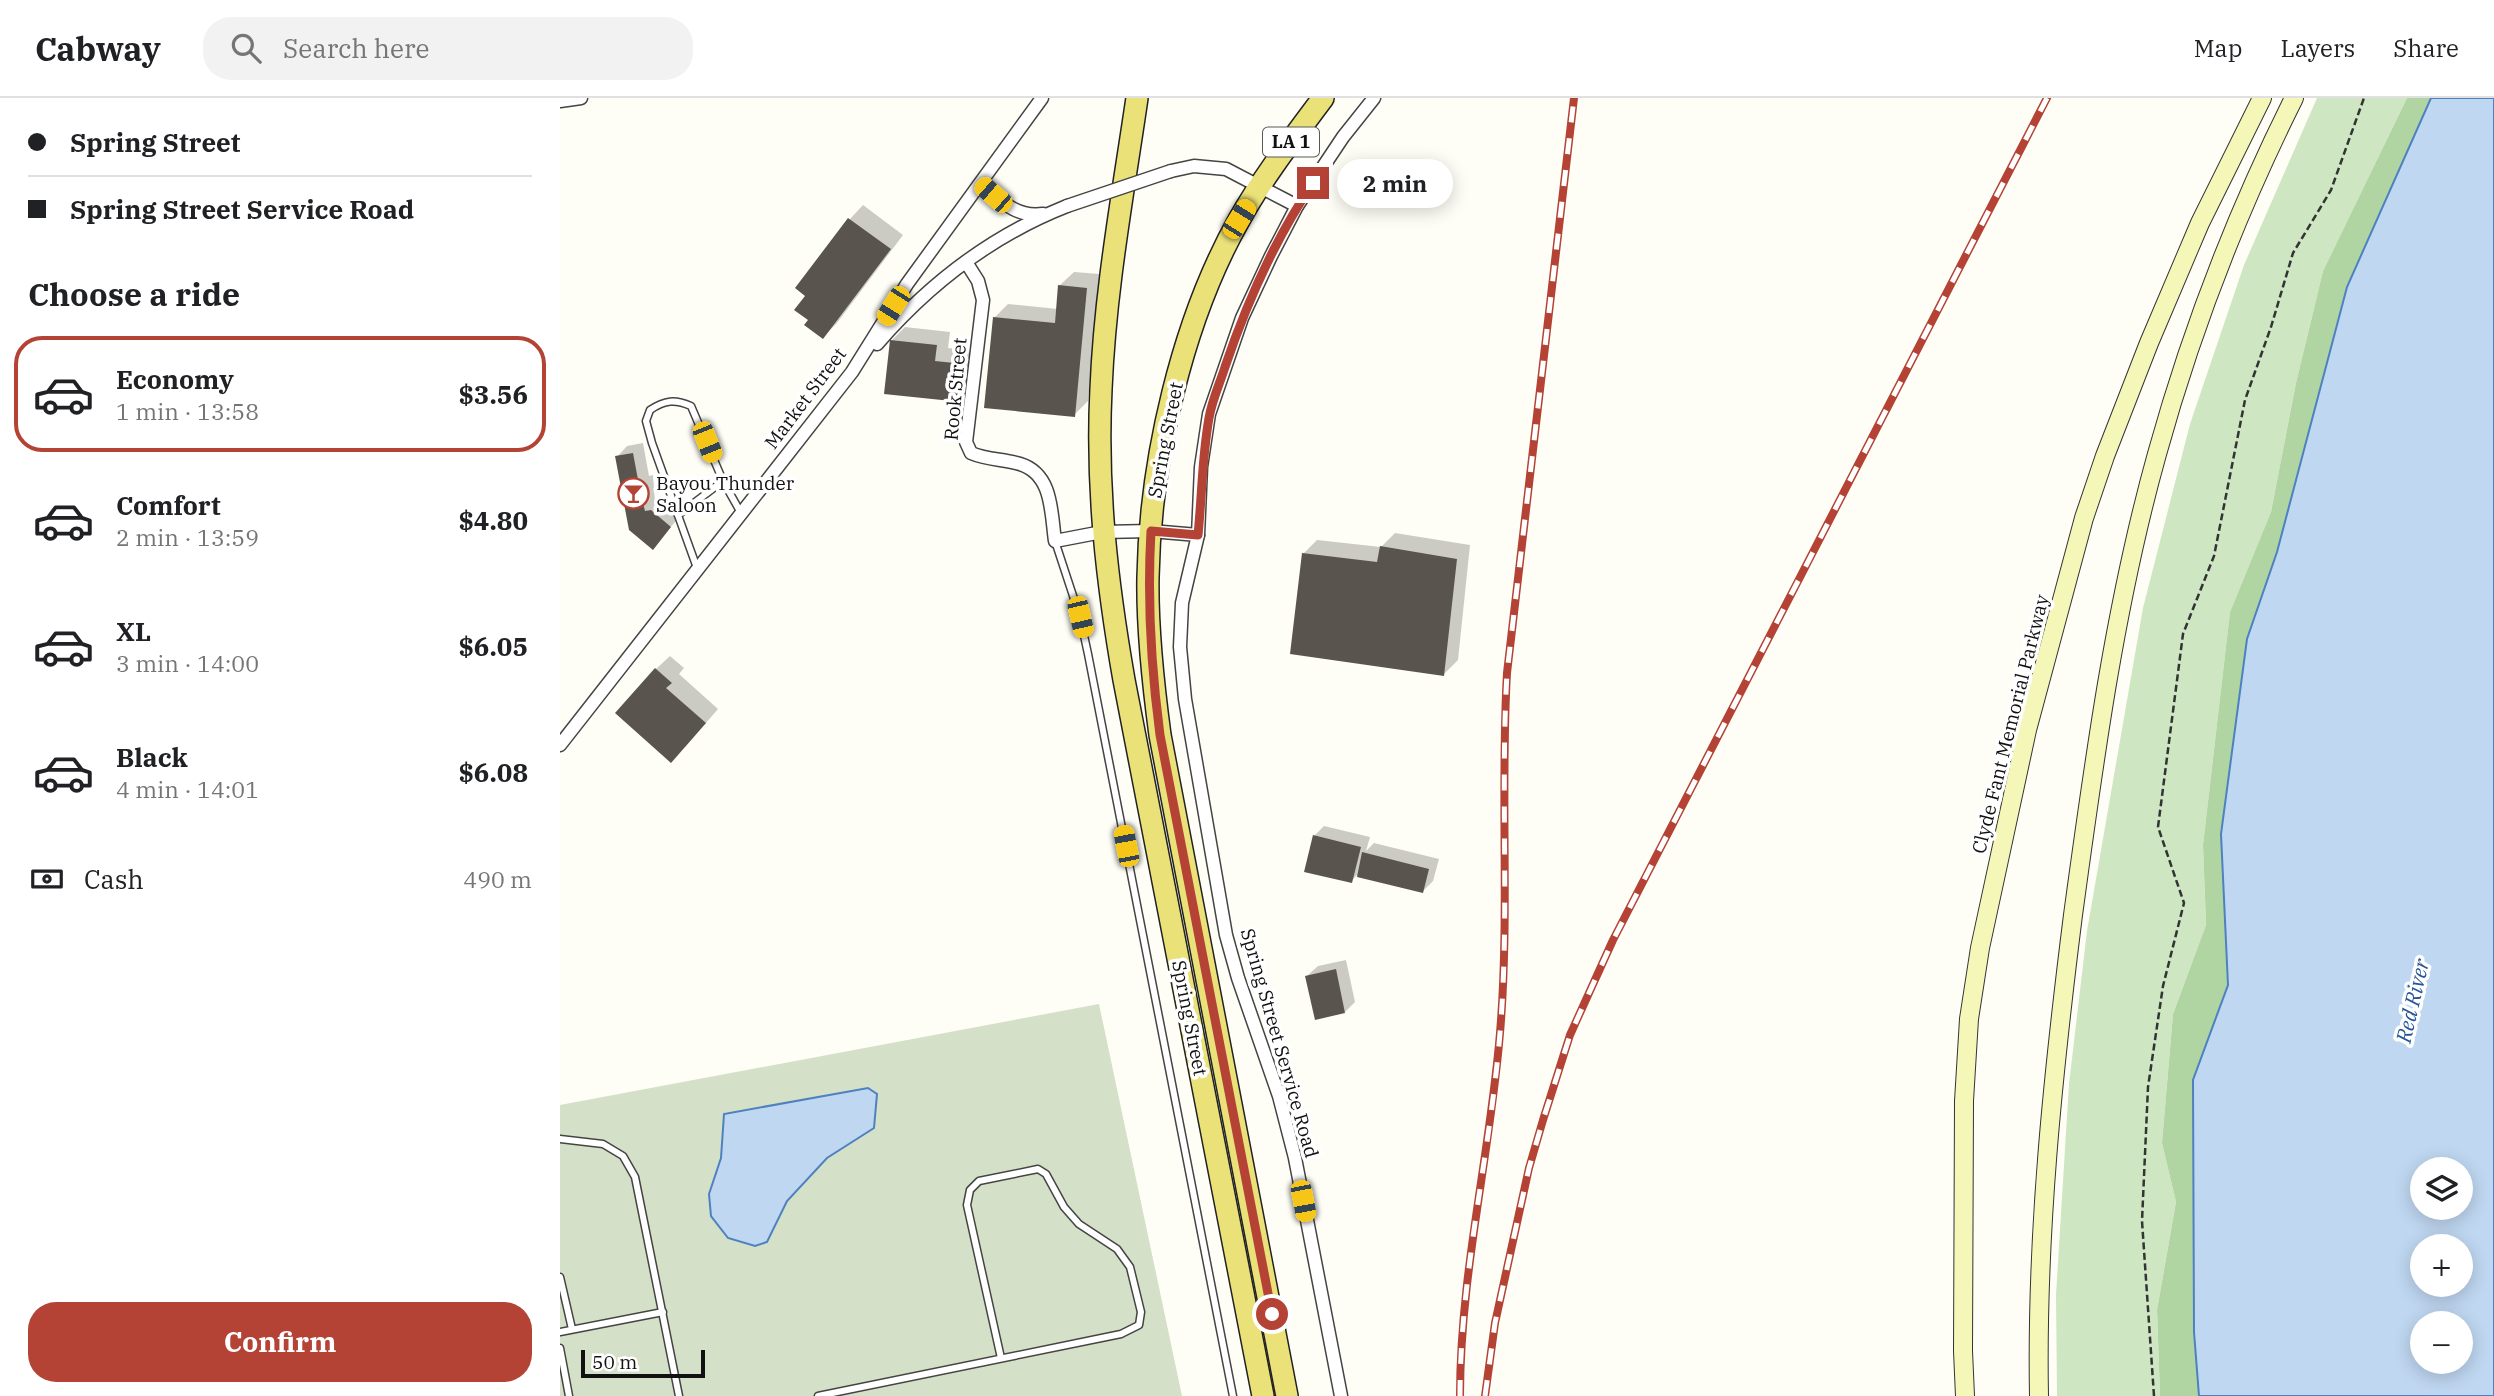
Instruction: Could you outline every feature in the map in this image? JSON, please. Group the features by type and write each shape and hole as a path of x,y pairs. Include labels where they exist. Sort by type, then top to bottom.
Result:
{"main road":[{"name":"Spring Street","path":"1137,98 1103,348 1100,482 1102,532 1124,680 1263,1396"},
{"name":"Spring Street","path":"1287,1396 1160,735 1149,625 1148,576 1161,454 1184,347 1196,314 1239,219 1323,98"},
{"name":"Clyde Fant Memorial Parkway","path":"1965,1396 1963,1256 1967,1042 1980,947 2027,730 2054,626 2098,477 2149,343 2200,223 2262,98"},
{"path":"2039,1396 2041,1256 2054,1082 2087,815 2125,591 2157,454 2188,354 2230,236 2268,149 2294,98"}],"street":[{"path":"560,101 581,98"},
{"name":"Market Street","path":"560,744 852,372 907,284 1042,98"},
{"name":"Spring Street Service Road","path":"1341,1396 1295,1158 1279,1096 1238,978 1226,934 1185,699 1180,647 1182,603 1198,535 1202,467 1209,414 1242,318 1270,256 1297,206 1343,137 1374,98"},
{"path":"852,372 906,311 966,262 1006,236 1067,206 1171,171 1194,166 1212,166 1226,169 1297,206"},
{"path":"981,184 1006,206 1019,213 1032,216 1047,214"},
{"name":"Rook Street","path":"966,262 978,281 983,300 966,442 971,453 1020,464 1040,476 1049,497 1055,541"},
{"path":"1055,541 1102,532 1151,531 1198,535"}],"lane":[{"path":"697,568 646,421 650,410 661,403 677,400 691,406 723,481 741,513"},
{"path":"678,515 723,481"},
{"path":"1055,541 1080,617 1088,654 1233,1396"},
{"path":"560,1139 603,1144 623,1156 635,1177 679,1396"},
{"path":"818,1396 1121,1334 1139,1325 1141,1312 1130,1267 1117,1249 1079,1224 1064,1207 1046,1174 1038,1169 979,1181 970,1190 967,1205 1001,1357"},
{"path":"560,1277 572,1329"},
{"path":"560,1332 663,1312"},
{"path":"560,1348 569,1396"}],"path":[{"path":"2154,1396 2142,1221 2148,1087 2163,986 2184,904 2158,827 2183,634 2214,556 2245,400 2293,253 2331,190 2364,98"}],"green space":[{"path":"2317,98 2407,98 2323,271 2296,383 2271,512 2230,612 2203,845 2206,925 2173,1014 2162,1143 2176,1202 2157,1310 2160,1396 2057,1396 2056,1295 2069,1084 2087,931 2143,608 2190,424 2244,265"},
{"path":"2407,98 2431,98 2347,287 2277,552 2247,639 2221,834 2228,985 2193,1080 2194,1332 2199,1396 2160,1396 2157,1310 2176,1202 2162,1143 2173,1014 2206,925 2203,845 2230,612 2271,512 2296,383 2323,271"},
{"path":"1099,1004 1182,1396 560,1396 560,1105"}],"water":[{"name":"Red River","path":"2431,98 2494,98 2494,1396 2199,1396 2194,1332 2193,1080 2228,985 2221,834 2247,639 2277,552 2347,287"},
{"path":"868,1088 877,1094 874,1128 827,1158 787,1201 767,1242 755,1246 728,1238 711,1216 709,1194 721,1158 724,1114"}],"building":[{"path":"848,218 891,249 823,339 804,325 808,320 794,310 805,296 795,288"},
{"path":"1058,285 1087,288 1075,417 984,408 993,317 1055,323"},
{"path":"890,340 937,345 935,361 964,364 961,402 884,394"},
{"name":"Bayou Thunder Saloon","path":"633,453 639,485 643,485 645,511 651,510 671,527 653,550 629,530 615,456"},
{"path":"1380,546 1457,559 1444,676 1290,654 1302,553 1377,562"},
{"path":"655,668 672,683 666,688 706,723 671,763 615,713"},
{"path":"1313,835 1361,847 1352,883 1304,872"},
{"path":"1362,852 1429,869 1423,893 1357,877"},
{"path":"1336,969 1345,1013 1315,1020 1305,976"}],"railway":[{"path":"1460,1396 1465,1305 1495,1079 1503,988 1507,673 1574,98"},
{"path":"1485,1396 1495,1323 1529,1168 1570,1035 1613,940 2047,98"}],"place":[{"name":"Bayou Thunder Saloon","path":"633,494"}],"route":[{"path":"1272,1314 1160,735 1152,673 1148,576 1151,531 1198,535 1202,467 1209,414 1242,318 1270,256 1297,206 1313,183"}]}
